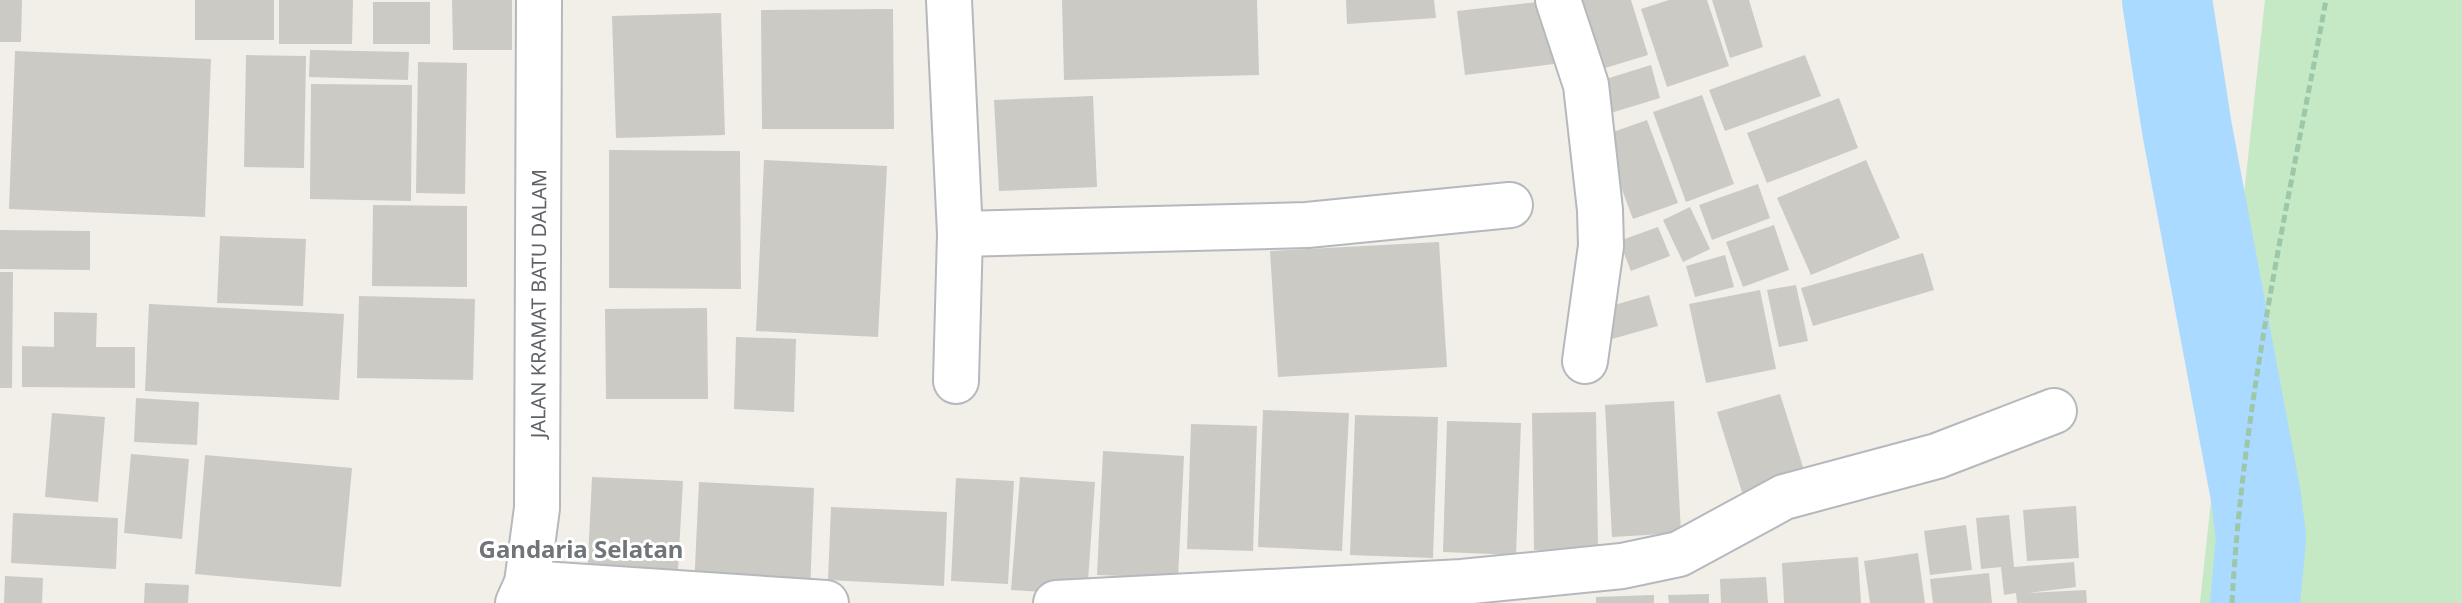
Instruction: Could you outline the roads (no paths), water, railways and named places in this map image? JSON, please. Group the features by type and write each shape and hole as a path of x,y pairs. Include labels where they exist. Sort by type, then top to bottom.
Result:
{"street":[{"name":"JALAN KRAMAT BATU DALAM","path":"522,593 537,508 539,466 539,0"},
{"path":"949,0 960,234 956,381"},
{"path":"1558,0 1586,85 1600,210 1601,246 1585,361"},
{"path":"960,234 1307,225 1510,205"},
{"path":"1056,603 1462,592 1622,566 1679,554 1784,497 1937,456 2054,411"},
{"path":"522,593 826,603"}],"waterway":[{"path":"2167,0 2187,129 2256,497 2261,538 2255,603"}],"district":[{"name":"Gandaria Selatan","path":"581,548"}]}
